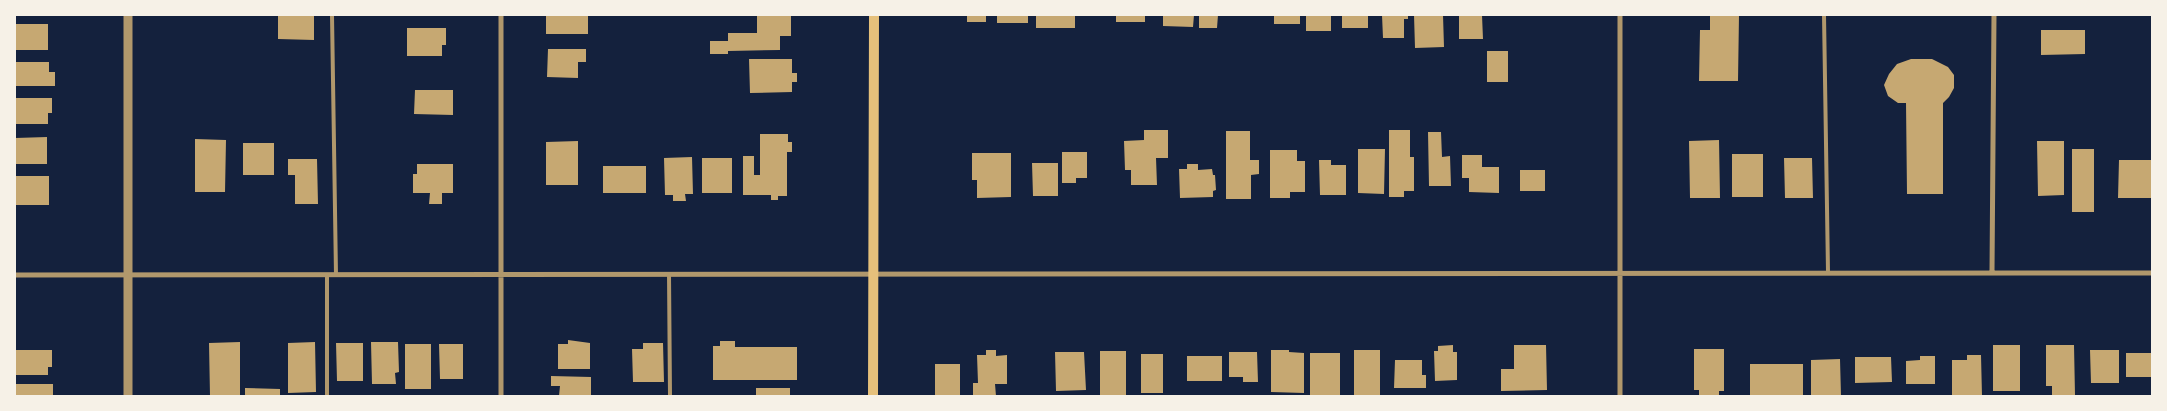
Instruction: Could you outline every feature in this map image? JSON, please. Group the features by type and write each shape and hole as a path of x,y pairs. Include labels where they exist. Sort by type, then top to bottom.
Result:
{"main road":[{"path":"874,15 874,396"}],"street":[{"path":"128,15 128,396"},
{"path":"501,15 501,396"},
{"path":"1620,15 1620,396"},
{"path":"1992,272 1994,15"},
{"path":"15,275 2152,273"}],"lane":[{"path":"332,15 336,275"},
{"path":"1824,15 1828,272"},
{"path":"669,274 670,396"},
{"path":"327,275 327,396"}],"building":[{"path":"278,15 314,15 314,40 278,39"},
{"path":"546,15 588,15 588,34 546,34"},
{"path":"757,15 791,15 791,36 780,36 780,50 728,51 728,54 710,54 710,41 728,41 728,33 757,33"},
{"path":"967,15 986,15 986,22 967,22"},
{"path":"997,15 1028,15 1028,23 997,23"},
{"path":"1036,15 1075,15 1075,28 1036,28"},
{"path":"1116,15 1145,15 1145,22 1116,22"},
{"path":"1163,15 1194,15 1193,27 1163,26"},
{"path":"1199,15 1218,15 1217,28 1199,28"},
{"path":"1274,15 1300,15 1300,24 1274,24"},
{"path":"1306,15 1331,15 1331,31 1306,31"},
{"path":"1342,15 1368,15 1368,28 1342,28"},
{"path":"1382,15 1408,15 1408,19 1404,19 1404,38 1383,38"},
{"path":"1414,15 1443,15 1444,47 1415,48"},
{"path":"1459,15 1482,15 1483,39 1459,39"},
{"path":"1710,15 1739,15 1738,81 1699,81 1700,30 1710,30"},
{"path":"15,24 48,24 48,50 15,50"},
{"path":"407,28 446,28 446,45 442,45 442,56 407,56"},
{"path":"2041,30 2085,30 2085,54 2041,55"},
{"path":"548,49 586,49 586,62 578,62 578,78 547,77"},
{"path":"1487,51 1508,51 1508,82 1487,82"},
{"path":"749,59 792,59 792,73 797,73 797,82 792,82 792,92 750,93"},
{"path":"1911,59 1932,59 1948,67 1954,75 1954,88 1943,103 1943,194 1907,194 1906,103 1898,103 1888,96 1884,85 1889,74 1897,64"},
{"path":"15,62 49,62 49,72 55,72 55,86 15,86"},
{"path":"415,90 453,90 453,115 414,114"},
{"path":"15,98 52,98 52,113 48,113 48,124 15,124"},
{"path":"1144,130 1168,130 1168,158 1156,158 1157,185 1131,185 1131,170 1125,170 1124,141 1144,140"},
{"path":"1389,130 1410,130 1410,157 1414,157 1414,191 1404,191 1404,197 1389,197"},
{"path":"1226,131 1250,131 1250,160 1259,160 1259,174 1251,175 1251,199 1226,199"},
{"path":"1428,132 1441,132 1442,157 1450,156 1451,186 1429,186"},
{"path":"760,134 788,134 788,142 792,142 792,152 787,152 787,196 778,196 778,200 771,200 771,195 743,195 743,156 754,156 754,175 760,175"},
{"path":"47,137 47,164 15,164 15,138"},
{"path":"195,139 226,140 225,192 195,192"},
{"path":"1719,140 1720,198 1690,198 1689,141"},
{"path":"578,141 578,185 546,185 546,142"},
{"path":"2037,141 2064,141 2064,195 2038,196"},
{"path":"243,143 274,143 274,175 243,175"},
{"path":"1358,149 1385,149 1384,194 1358,193"},
{"path":"2072,149 2094,149 2094,212 2072,212"},
{"path":"1270,150 1297,150 1297,161 1305,161 1305,192 1290,192 1290,198 1270,198"},
{"path":"1062,152 1087,152 1087,178 1076,178 1076,183 1062,183"},
{"path":"972,153 1011,153 1011,197 977,198 977,180 972,180"},
{"path":"1732,154 1763,154 1763,197 1732,197"},
{"path":"1462,155 1482,155 1482,167 1499,167 1499,193 1469,192 1469,178 1462,178"},
{"path":"692,157 693,194 685,194 686,201 673,201 673,195 665,195 664,158"},
{"path":"702,158 732,158 732,193 702,193"},
{"path":"1784,158 1812,158 1813,198 1785,198"},
{"path":"288,159 317,159 318,204 295,204 295,175 288,175"},
{"path":"1319,160 1331,160 1331,165 1346,165 1346,195 1320,195"},
{"path":"2119,160 2152,160 2152,198 2118,198"},
{"path":"1032,163 1058,163 1058,196 1033,196"},
{"path":"417,164 453,164 453,193 442,193 442,204 429,204 430,193 413,193 413,174 417,174"},
{"path":"1187,164 1198,164 1198,170 1212,169 1213,175 1215,175 1216,190 1213,191 1213,197 1180,198 1179,169 1187,169"},
{"path":"603,166 646,166 646,193 603,193"},
{"path":"1520,170 1545,170 1545,191 1520,191"},
{"path":"15,176 49,176 49,205 15,205"},
{"path":"568,340 590,343 590,369 558,369 558,344 568,344"},
{"path":"720,341 735,341 735,347 797,347 797,380 713,380 713,346 720,346"},
{"path":"240,342 240,396 210,396 209,343"},
{"path":"315,342 316,392 288,393 288,343"},
{"path":"371,342 398,342 399,372 395,373 396,384 372,384"},
{"path":"336,343 363,343 363,381 337,381"},
{"path":"643,343 663,343 664,382 633,382 632,349 643,349"},
{"path":"405,344 431,344 431,389 405,389"},
{"path":"439,344 463,344 463,379 440,379"},
{"path":"1453,345 1453,352 1457,352 1457,380 1435,381 1434,351 1438,351 1438,346"},
{"path":"1514,345 1546,345 1547,390 1501,391 1501,369 1514,369"},
{"path":"1993,345 2020,345 2020,391 1993,391"},
{"path":"2046,345 2074,345 2075,395 2052,395 2052,386 2046,386"},
{"path":"1694,349 1724,349 1724,391 1719,391 1719,396 1699,396 1699,390 1694,390"},
{"path":"15,350 52,350 52,367 48,367 48,375 15,375"},
{"path":"986,350 996,350 996,356 1007,355 1007,384 995,384 996,396 973,396 973,383 978,383 977,355 986,355"},
{"path":"1271,350 1289,350 1289,352 1304,353 1304,393 1271,392"},
{"path":"1354,350 1380,350 1380,396 1354,396"},
{"path":"2090,350 2119,350 2119,383 2091,383"},
{"path":"1100,351 1126,351 1126,396 1100,396"},
{"path":"1055,352 1084,352 1086,390 1056,391"},
{"path":"1229,352 1257,352 1258,382 1243,382 1243,377 1229,377"},
{"path":"1310,353 1340,353 1340,395 1310,395"},
{"path":"2126,353 2152,353 2152,377 2126,377"},
{"path":"1141,354 1163,354 1163,393 1141,393"},
{"path":"1967,355 1981,355 1982,396 1952,396 1952,360 1967,360"},
{"path":"1187,356 1222,356 1222,381 1187,381"},
{"path":"1920,356 1935,356 1935,384 1906,384 1906,361 1920,360"},
{"path":"1855,357 1891,357 1892,382 1855,383"},
{"path":"1840,359 1841,396 1811,396 1811,360"},
{"path":"1395,360 1422,360 1422,375 1426,375 1426,388 1394,388"},
{"path":"935,364 960,364 960,396 935,396"},
{"path":"1750,364 1803,364 1803,396 1750,396"},
{"path":"551,376 591,377 591,396 559,396 560,386 551,386"},
{"path":"15,384 53,384 53,396 15,396"},
{"path":"245,388 280,389 280,396 245,396"},
{"path":"756,388 790,388 790,396 756,396"}]}
